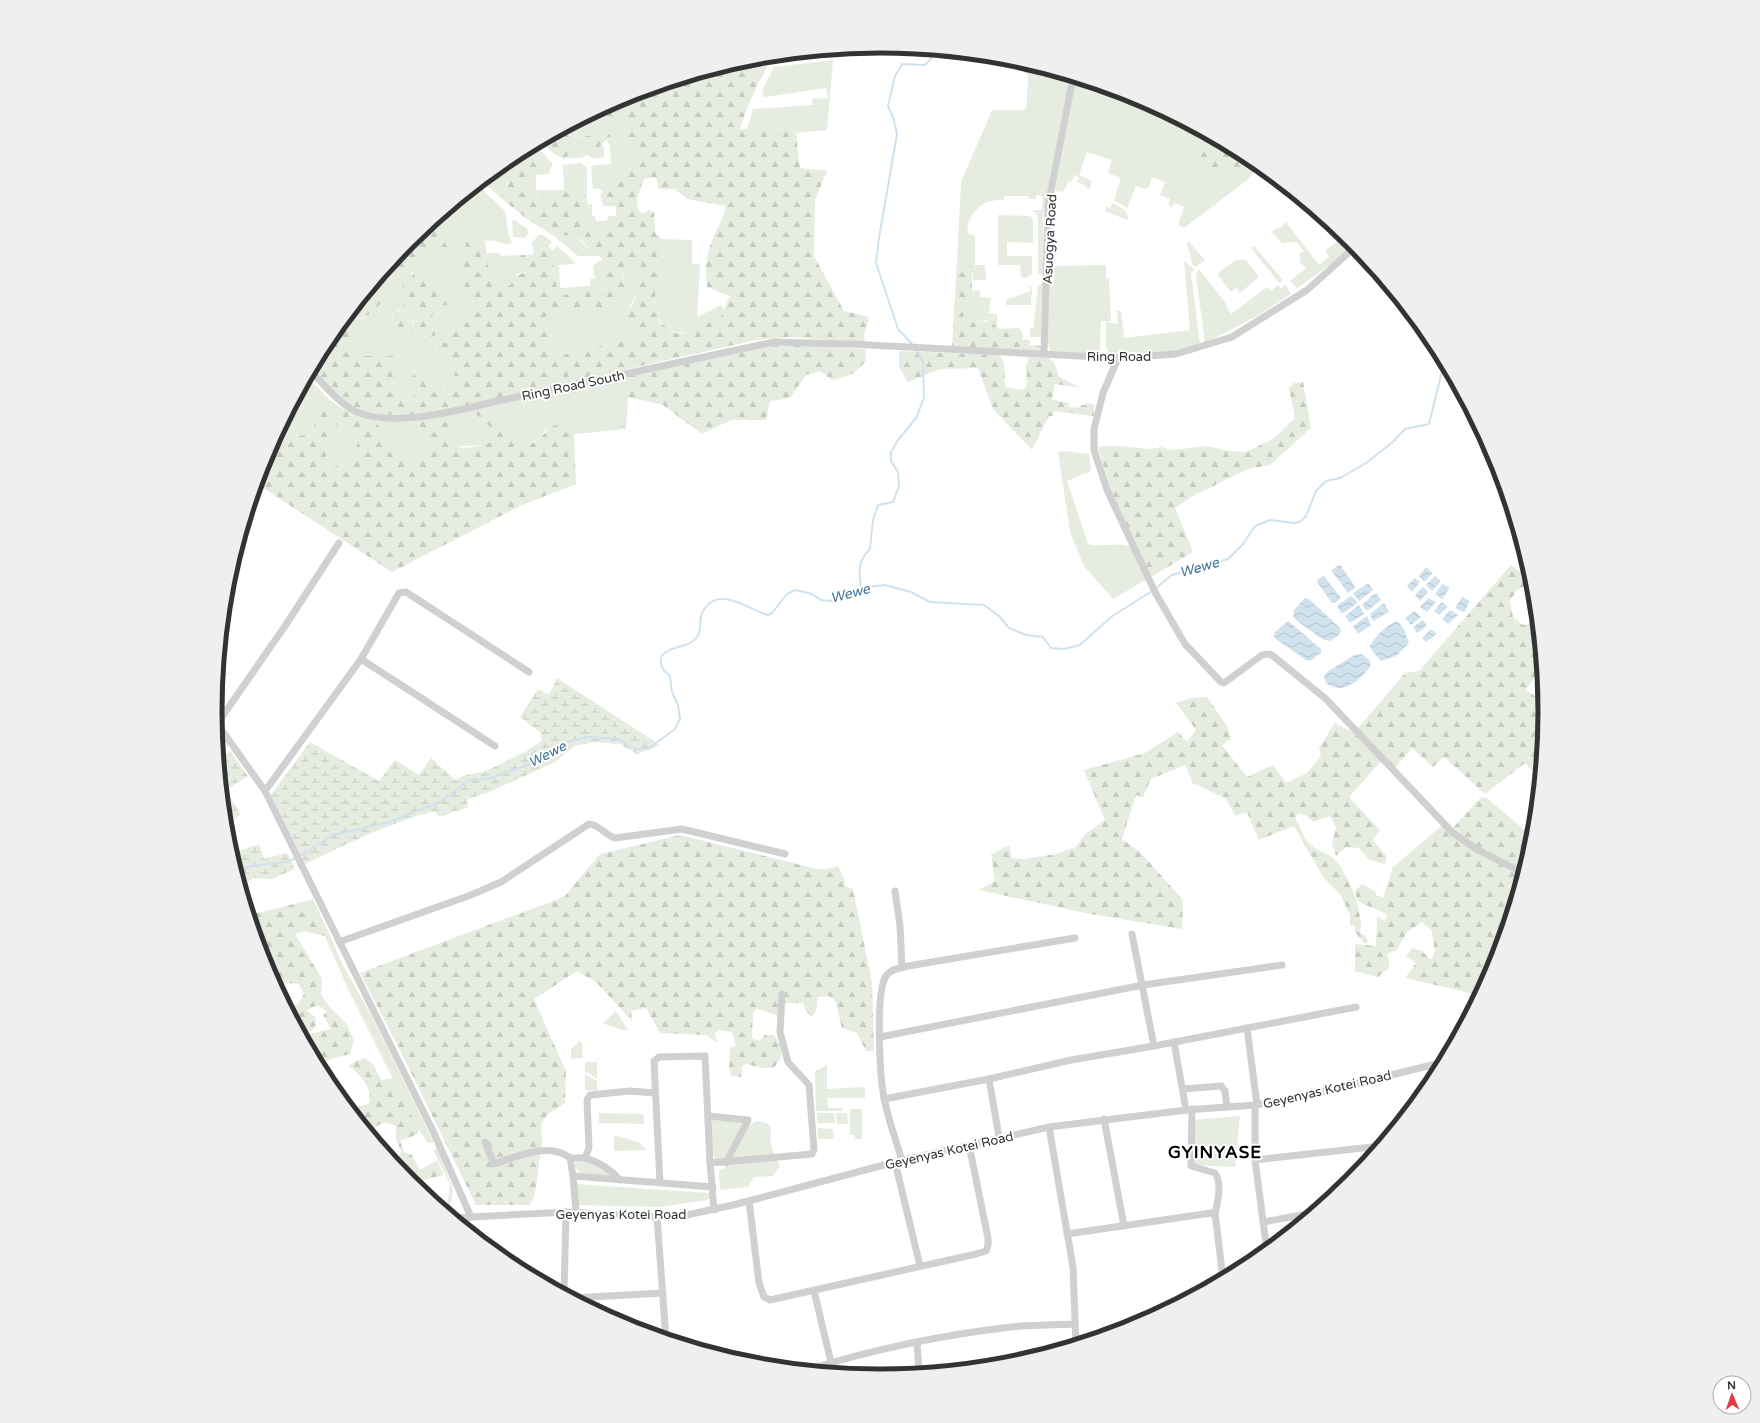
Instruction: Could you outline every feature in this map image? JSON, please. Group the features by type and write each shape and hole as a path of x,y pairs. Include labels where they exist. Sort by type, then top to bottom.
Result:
{"street":[{"name":"Asuogya Road","path":"1044,354 1048,206 1072,82"},
{"name":"Ring Road","path":"850,344 1118,358 1176,354 1232,337 1307,290 1351,251"},
{"name":"Ring Road South","path":"314,375 331,393 350,408 370,416 391,418 412,417 455,411 774,342 850,344"},
{"path":"1118,358 1103,393 1094,429 1094,450 1107,490 1155,592 1179,635 1218,681 1224,683 1262,655 1270,654 1326,699 1453,833 1478,850 1519,871"},
{"path":"222,714 285,626 339,543"},
{"path":"265,791 361,659 399,593 406,592 529,672"},
{"path":"361,659 495,746"},
{"path":"222,732 265,791 432,1131 472,1217"},
{"path":"339,942 471,895 501,882 589,824 595,824 608,836 615,838 682,829 785,854"},
{"path":"895,890 900,926 902,968"},
{"path":"1132,934 1154,1046"},
{"path":"920,1266 899,1161 884,1099 879,1005 882,986 886,975 895,969 1074,938"},
{"path":"880,1037 1143,985 1282,965"},
{"path":"710,1163 806,1156 812,1154 814,1150 809,1085 788,1062 780,1032 782,994"},
{"path":"884,1099 989,1079 1071,1060 1154,1046 1356,1007"},
{"path":"1247,1028 1256,1105 1255,1160 1266,1245"},
{"path":"1174,1042 1183,1089 1189,1110 1191,1166 1216,1173 1219,1178 1219,1193 1215,1215 1222,1274"},
{"path":"660,1184 655,1093 655,1059 659,1057 705,1056 708,1077 710,1163 714,1210"},
{"name":"Geyenyas Kotei Road","path":"459,1218 566,1212 657,1217 687,1215 714,1210 899,1161 999,1137 1049,1127 1104,1119 1256,1105 1318,1093 1436,1063"},
{"path":"989,1079 999,1137"},
{"path":"1183,1089 1221,1086 1224,1091 1227,1107"},
{"path":"585,1158 589,1148 587,1100 590,1095 630,1091 655,1093"},
{"path":"708,1116 748,1120 726,1163"},
{"path":"1104,1119 1124,1226"},
{"path":"1049,1127 1073,1267 1076,1340"},
{"path":"485,1142 494,1164 542,1151 555,1150 570,1158 585,1158 599,1162 613,1172 620,1180"},
{"path":"749,1201 759,1283 764,1297 770,1300 976,1254 986,1251 988,1245 970,1145"},
{"path":"1255,1160 1374,1147"},
{"path":"570,1158 576,1212"},
{"path":"572,1176 713,1187"},
{"path":"564,1289 566,1212"},
{"path":"1067,1234 1204,1212 1215,1215"},
{"path":"1263,1222 1304,1215"},
{"path":"657,1217 666,1334"},
{"path":"814,1291 831,1362"},
{"path":"580,1297 663,1293"},
{"path":"817,1367 870,1351 917,1342 1013,1327 1075,1324"},
{"path":"917,1342 920,1369"}],"green space":[{"path":"833,60 827,130 796,133 774,129 747,130 753,109 813,105 812,99 828,98 826,88 764,97 762,91 774,67"},
{"path":"769,63 754,92 740,129 774,129 796,133 800,168 827,171 815,200 814,256 844,311 869,317 864,336 865,342 789,337 756,340 451,409 422,413 392,415 377,414 363,411 350,405 338,396 316,372 332,346 365,302 368,302 372,297 380,296 381,303 375,310 365,316 353,320 351,326 352,353 358,356 396,356 398,359 398,373 405,373 410,378 408,380 390,384 388,387 397,397 402,400 409,401 421,389 412,378 413,375 422,375 430,379 434,384 441,384 445,392 453,393 463,390 463,376 455,376 449,368 451,363 449,361 440,360 435,342 446,343 446,336 448,332 464,330 466,328 462,325 463,322 468,322 469,309 473,302 463,282 466,243 470,240 485,241 490,282 506,287 511,285 515,277 529,271 529,266 523,263 520,258 521,255 532,255 536,250 545,248 557,253 558,257 553,259 554,277 559,293 565,295 576,292 608,289 620,301 619,305 615,307 573,308 566,306 561,312 545,317 552,351 563,355 638,337 637,329 630,330 625,319 627,312 636,296 636,279 643,260 644,250 636,252 636,262 622,272 626,291 622,294 608,284 604,278 606,266 602,258 592,252 582,241 572,235 554,236 527,219 501,198 511,176 517,167 529,157 535,158 540,164 540,170 532,174 528,182 534,191 540,196 547,197 584,187 589,209 585,214 586,223 591,229 611,222 615,218 619,209 618,203 607,197 600,187 604,185 610,189 615,186 642,154 641,148 626,143 625,121 603,115 628,103 668,88 710,75","holes":["656,177 659,189 675,189 687,199 726,206 723,217 711,244 706,264 706,277 707,287 730,296 721,316 700,328 681,334 672,332 659,321 654,303 663,246 660,237 655,233 654,212 649,210 642,214 639,210 637,201 644,179"]},
{"path":"1021,70 1050,75 1069,81 1043,215 1043,274 1038,274 1038,217 1035,212 1029,210 1042,210 1043,196 1036,195 1036,199 1029,199 1029,196 1004,196 1004,200 990,201 981,205 974,212 969,221 967,230 968,234 975,235 975,265 985,265 986,280 973,280 973,274 965,262 957,262 961,182 992,110 1024,110 1027,105 1028,75"},
{"path":"1075,83 1132,103 1197,135 1214,169 1224,168 1230,169 1234,172 1250,167 1256,171 1246,181 1184,228 1178,224 1184,207 1174,203 1173,207 1168,205 1170,199 1160,195 1165,182 1152,177 1149,187 1145,189 1136,186 1127,208 1114,200 1121,178 1108,173 1112,160 1087,152 1079,175 1092,181 1089,190 1086,186 1077,182 1079,177 1074,175 1072,181 1069,181 1063,192 1055,191"},
{"path":"602,115 618,118 625,121 626,143 641,148 642,154 627,170 616,186 610,190 604,185 600,187 601,189 593,189 591,167 594,165 611,164 610,146 606,139 611,136 605,131 591,132 590,136 570,137 565,133"},
{"path":"605,131 611,136 601,144 596,153 585,150 581,142 571,143 570,154 564,159 554,154 544,145 565,133 570,137 590,136 591,132"},
{"path":"1197,135 1250,167 1246,168 1244,173 1238,174 1223,168 1208,169 1202,162 1198,152"},
{"path":"571,143 602,143 602,147 604,146 604,157 594,159 587,155 581,158 565,158 570,154"},
{"path":"539,149 553,164 548,174 536,175 536,190 564,190 563,165 581,163 587,168 587,196 584,187 555,196 541,196 534,191 528,182 532,174 507,182 505,191 501,198 486,184"},
{"path":"481,188 505,211 509,237 512,242 510,244 495,241 477,241 466,243 463,281 473,302 469,309 469,320 466,328 446,339 446,343 434,345 439,350 438,355 444,361 449,361 451,366 463,376 463,390 453,394 445,392 444,388 420,386 421,389 409,401 402,400 397,397 388,387 390,384 408,380 398,373 397,357 354,356 351,353 351,326 353,320 365,318 381,303 379,296 365,302 397,264 404,269 414,270 406,285 403,306 392,315 393,320 403,323 403,318 410,306 415,312 412,324 432,323 431,320 436,305 453,305 447,297 443,297 425,274 418,268 422,251 447,246 435,226"},
{"path":"601,192 610,200 618,203 619,209 616,216 616,206 603,206 603,203 601,202"},
{"path":"1113,203 1125,210 1128,216 1127,220 1105,211 1106,207 1110,208"},
{"path":"588,204 592,204 592,216 595,216 596,221 607,221 608,216 616,216 611,222 591,229 586,223 585,214 589,209"},
{"path":"998,215 1030,216 1033,219 1033,243 1007,242 1007,256 1032,256 1032,274 1026,278 1021,277 1020,265 998,265"},
{"path":"514,220 527,229 528,234 525,238 513,237 512,221"},
{"path":"1286,222 1319,265 1329,257 1326,250 1339,240 1348,248 1331,264 1297,288 1290,281 1306,268 1300,262 1300,254 1304,251 1297,242 1282,243 1272,232 1278,227 1280,229"},
{"path":"435,226 447,248 436,254 431,249 422,251 419,270 425,274 443,297 452,298 453,305 436,305 431,320 438,330 437,334 430,338 412,333 415,312 410,307 403,318 404,328 402,330 393,329 389,326 393,320 393,312 397,312 403,306 401,295 402,286 406,285 405,280 413,275 414,270 402,270 397,264"},
{"path":"538,235 543,235 552,242 548,247 553,250 557,246 575,262 575,264 559,265 560,288 590,286 590,279 595,279 593,266 599,261 603,260 606,266 625,280 622,272 636,262 636,252 645,250 643,266 635,283 636,295 627,312 637,329 639,337 563,355 552,351 545,317 561,312 566,306 615,307 608,289 576,292 565,295 559,293 554,277 553,251 544,248 536,250 534,253 532,243"},
{"path":"572,235 598,256 578,256 554,236"},
{"path":"660,239 692,240 692,264 700,264 697,317 721,305 724,310 722,314 712,323 695,330 678,333 672,331 664,325 658,318 655,309 655,288 663,246"},
{"path":"1188,241 1205,260 1196,267 1193,266 1187,243"},
{"path":"1254,246 1283,280 1279,283 1251,248"},
{"path":"486,253 500,253 501,256 521,255 520,258 529,266 529,271 517,274 511,285 506,287 490,282"},
{"path":"1236,260 1246,260 1259,277 1240,293 1236,288 1231,292 1218,275 1218,273"},
{"path":"1184,261 1194,269 1191,274 1200,344 1175,351 1109,354 1106,346 1106,322 1118,324 1117,311 1121,311 1124,338 1190,330"},
{"path":"957,262 965,262 972,267 972,291 966,299 963,320 976,322 991,321 999,329 1019,328 1023,334 1023,340 1030,340 1030,345 1041,346 1041,351 952,346"},
{"path":"1106,265 1106,278 1109,278 1111,321 1101,321 1100,351 1098,354 1050,351 1048,340 1048,282 1054,281 1055,266"},
{"path":"1199,269 1227,305 1226,306 1231,314 1267,287 1271,291 1278,285 1281,289 1285,285 1291,294 1257,316 1205,343 1196,275"},
{"path":"1042,283 1041,337 1030,337 1030,329 1034,328 1038,286"},
{"path":"1030,285 1032,288 1031,305 1006,305 1006,300 1030,291"},
{"path":"980,290 980,297 991,298 989,313 997,314 997,327 986,320 976,322 963,320 967,297 972,291"},
{"path":"796,345 865,349 866,360 856,371 837,379 832,380 820,371 806,375 790,398 770,401 766,420 731,420 702,434 663,405 628,397 626,429 574,434 576,484 522,505 392,572 261,487 289,420 287,431 288,436 310,435 315,428 315,417 320,411 325,412 330,421 325,462 332,467 345,464 356,449 358,441 355,431 352,428 339,429 336,424 338,415 343,409 376,421 392,455 397,458 432,455 434,449 421,431 417,420 448,416 448,444 453,446 464,448 483,445 494,441 493,434 489,426 471,410 490,406 516,440 529,444 537,441 551,427 558,425 569,430 624,426 624,377 773,346"},
{"path":"899,351 1000,355 1004,363 1005,387 1023,390 1027,386 1026,366 1029,357 1048,358 1054,362 1059,377 1081,388 1055,384 1052,400 1069,403 1069,407 1080,408 1081,405 1085,405 1085,403 1094,404 1094,416 1054,411 1053,416 1049,416 1032,450 993,409 978,368 940,369 908,382 899,367"},
{"path":"624,377 624,426 569,430 562,426 546,430 539,439 529,444 516,440 490,406"},
{"path":"312,382 330,400 343,409 338,415 346,429 352,427 355,431 358,441 356,449 345,464 332,467 325,462 330,421 313,421 315,428 310,435 288,436 286,427 308,386"},
{"path":"1303,382 1311,428 1270,465 1248,469 1191,497 1175,508 1193,552 1151,577 1110,490 1098,447 1117,446 1150,449 1161,447 1171,450 1207,446 1229,451 1246,452 1273,439 1295,418 1289,388 1294,383"},
{"path":"471,410 489,426 493,434 494,441 487,445 453,447 448,443 448,416"},
{"path":"417,420 421,431 434,450 432,455 397,458 392,455 376,421"},
{"path":"1065,451 1089,454 1091,471 1067,481 1088,544 1125,545 1131,547 1147,579 1113,599 1084,566 1070,532 1058,452"},
{"path":"1511,565 1524,574 1526,585 1516,591 1510,601 1513,617 1523,625 1533,623 1533,626 1537,674 1526,690 1538,698 1535,774 1525,763 1485,794 1444,757 1433,767 1412,748 1394,769 1384,758 1349,797 1380,830 1373,840 1387,857 1385,864 1369,860 1359,848 1347,847 1336,856 1332,843 1336,827 1330,816 1313,822 1305,815 1298,813 1295,818 1304,836 1313,847 1332,857 1343,871 1354,893 1360,915 1360,933 1365,936 1368,942 1365,944 1355,932 1355,926 1350,925 1350,915 1340,894 1323,877 1294,826 1259,840 1247,812 1236,816 1225,798 1193,783 1185,765 1151,779 1143,797 1136,795 1122,839 1140,852 1183,900 1182,929 1090,914 979,890 995,881 991,854 1010,845 1011,858 1025,859 1056,854 1076,847 1085,834 1105,820 1084,770 1145,753 1178,732 1187,742 1196,730 1176,703 1190,698 1207,697 1227,726 1231,739 1222,745 1247,777 1273,765 1286,783 1307,773 1321,756 1319,748 1335,723 1354,733 1405,673 1419,671"},
{"path":"557,678 660,745 637,754 620,744 594,742 575,746 555,762 487,793 467,799 468,807 439,817 435,811 401,821 369,834 305,864 271,795 310,742 379,781 395,760 419,775 431,758 455,780 466,775 486,771 527,751 541,741 541,733 520,717 538,689 549,695"},
{"path":"230,751 248,776 226,790 223,755"},
{"path":"226,791 241,815 231,820"},
{"path":"1481,797 1487,798 1527,833 1516,882 1504,923 1475,994 1405,978 1416,963 1406,956 1412,948 1422,951 1431,960 1435,952 1432,931 1422,922 1407,932 1397,950 1387,954 1389,960 1388,969 1378,977 1355,971 1355,944 1376,946 1377,917 1383,920 1386,919 1387,915 1357,900 1355,891 1362,884 1375,891 1377,896 1383,898 1393,867 1445,823 1453,828"},
{"path":"233,834 240,851 259,844 264,859 287,853 295,869 271,879 254,878 244,883"},
{"path":"680,835 817,869 827,869 838,866 845,881 845,886 853,889 872,983 874,1051 866,1051 857,1033 842,1028 835,1000 829,996 818,997 816,1010 812,1017 805,1010 803,1003 786,1003 779,1016 756,1009 753,1013 752,1038 759,1041 765,1035 773,1035 781,1047 782,1052 780,1060 773,1068 762,1068 746,1064 742,1066 741,1077 731,1076 729,1067 730,1048 736,1046 732,1032 719,1030 715,1033 717,1043 706,1035 660,1033 646,1008 631,1011 632,1021 596,982 577,971 534,999 566,1071 565,1103 547,1115 541,1125 542,1140 535,1194 530,1205 476,1205 399,1048 360,973 564,897 600,854"},
{"path":"313,899 341,962 370,1013 434,1142 428,1143 418,1129 349,991 325,936 306,901"},
{"path":"306,901 325,936 304,931 295,934 322,979 321,995 329,1006 347,1024 354,1041 350,1054 323,1061 310,1042 310,1034 331,1029 323,1015 327,1012 317,1005 307,1010 315,1017 316,1025 311,1031 305,1032 291,1006 298,1004 304,994 299,984 280,983 253,914"},
{"path":"616,1011 628,1030 602,1024"},
{"path":"580,1041 582,1044 583,1058 571,1059 571,1049"},
{"path":"365,1058 373,1064 381,1080 393,1078 418,1129 418,1134 400,1141 404,1152 412,1155 420,1170 437,1160 444,1175 418,1181 398,1160 401,1151 396,1139 396,1126 384,1123 374,1128 374,1133 351,1103 357,1107 369,1104 370,1098 368,1087 365,1082 358,1073 349,1066 354,1062"},
{"path":"585,1062 597,1062 597,1079 585,1071"},
{"path":"827,1065 827,1089 865,1087 865,1098 827,1098 828,1108 842,1108 842,1111 816,1111 815,1071"},
{"path":"585,1074 597,1081 597,1091 585,1090"},
{"path":"850,1109 862,1109 862,1139 855,1139 855,1135 850,1135"},
{"path":"599,1113 643,1114 644,1124 599,1123"},
{"path":"817,1113 834,1113 835,1123 817,1123"},
{"path":"836,1113 847,1113 848,1124 837,1124"},
{"path":"1240,1116 1235,1167 1193,1165 1193,1120"},
{"path":"712,1120 740,1122 743,1125 724,1160 715,1159 710,1140"},
{"path":"757,1121 764,1122 770,1126 771,1145 780,1166 773,1176 754,1177 748,1187 720,1190 719,1171 727,1167 749,1125"},
{"path":"818,1128 833,1129 834,1139 818,1139"},
{"path":"614,1135 638,1142 647,1150 614,1151"},
{"path":"437,1148 453,1189 450,1208 447,1208 450,1184 433,1150"},
{"path":"593,1161 615,1176 581,1175 575,1166 575,1162"},
{"path":"575,1184 709,1193 710,1198 707,1200 659,1207 576,1205"}],"water":[{"path":"1339,565 1355,588 1348,593 1331,570"},
{"path":"1426,567 1433,573 1424,582 1419,576"},
{"path":"1324,576 1341,598 1335,603 1332,603 1317,582 1317,580"},
{"path":"1435,576 1441,581 1432,591 1426,585"},
{"path":"1415,578 1420,582 1412,592 1407,586"},
{"path":"1369,584 1373,590 1359,601 1353,593"},
{"path":"1442,584 1450,588 1442,599 1435,594"},
{"path":"1423,587 1428,592 1420,601 1415,595"},
{"path":"1374,594 1377,594 1381,600 1367,611 1362,605"},
{"path":"1351,596 1357,603 1344,613 1341,613 1338,605"},
{"path":"1462,597 1470,601 1464,612 1455,608"},
{"path":"1305,598 1309,599 1339,627 1341,631 1339,635 1330,641 1322,639 1296,620 1293,616 1294,610"},
{"path":"1428,598 1436,602 1427,612 1420,607"},
{"path":"1442,602 1448,607 1439,615 1434,611"},
{"path":"1384,603 1389,612 1373,621 1370,614"},
{"path":"1359,605 1364,614 1350,623 1345,616"},
{"path":"1450,610 1458,615 1448,624 1442,619"},
{"path":"1415,611 1421,617 1411,625 1405,618"},
{"path":"1367,616 1371,625 1358,634 1353,626"},
{"path":"1423,620 1427,626 1417,633 1413,627"},
{"path":"1288,621 1321,649 1321,653 1310,661 1306,660 1277,640 1274,636 1275,632"},
{"path":"1397,621 1404,629 1409,643 1396,656 1381,661 1370,646 1381,632 1389,625"},
{"path":"1431,629 1437,634 1426,642 1422,638"},
{"path":"1362,654 1370,661 1371,665 1357,681 1345,687 1339,688 1332,687 1326,683 1324,677 1327,672 1354,655"}],"waterway":[{"path":"914,346 898,329 876,263 897,134 894,120 888,106 895,76 902,64 925,65 934,55"},
{"path":"861,588 860,567 863,558 870,549 873,520 878,505 893,502 899,486 898,472 891,461 891,452 898,440 916,418 924,398 923,361 916,350"},
{"name":"Wewe","path":"1156,588 1172,575 1228,559 1243,544 1255,526 1270,520 1295,523 1301,521 1306,516 1316,491 1326,481 1340,478 1366,463 1393,442 1405,429 1429,424 1441,375 1444,372"},
{"name":"Wewe","path":"300,856 333,835 389,822 440,802 469,780 488,779 533,763 549,755 567,742 588,737 618,739 636,749 648,749 675,729 680,719 678,705 672,692 670,676 661,665 662,655 671,649 689,644 697,637 699,634 702,613 709,604 716,600 725,599 734,601 768,615 772,613 787,594 796,590 812,594 821,600 831,601 858,588 885,585 911,592 930,602 984,605 999,616 1009,628 1026,635 1043,637 1051,648 1064,649 1080,645 1111,617 1152,591"},
{"name":"Wewe","path":"241,870 250,866 288,862 296,858"}],"district":[{"name":"GYINYASE","path":"1215,1152"}]}
